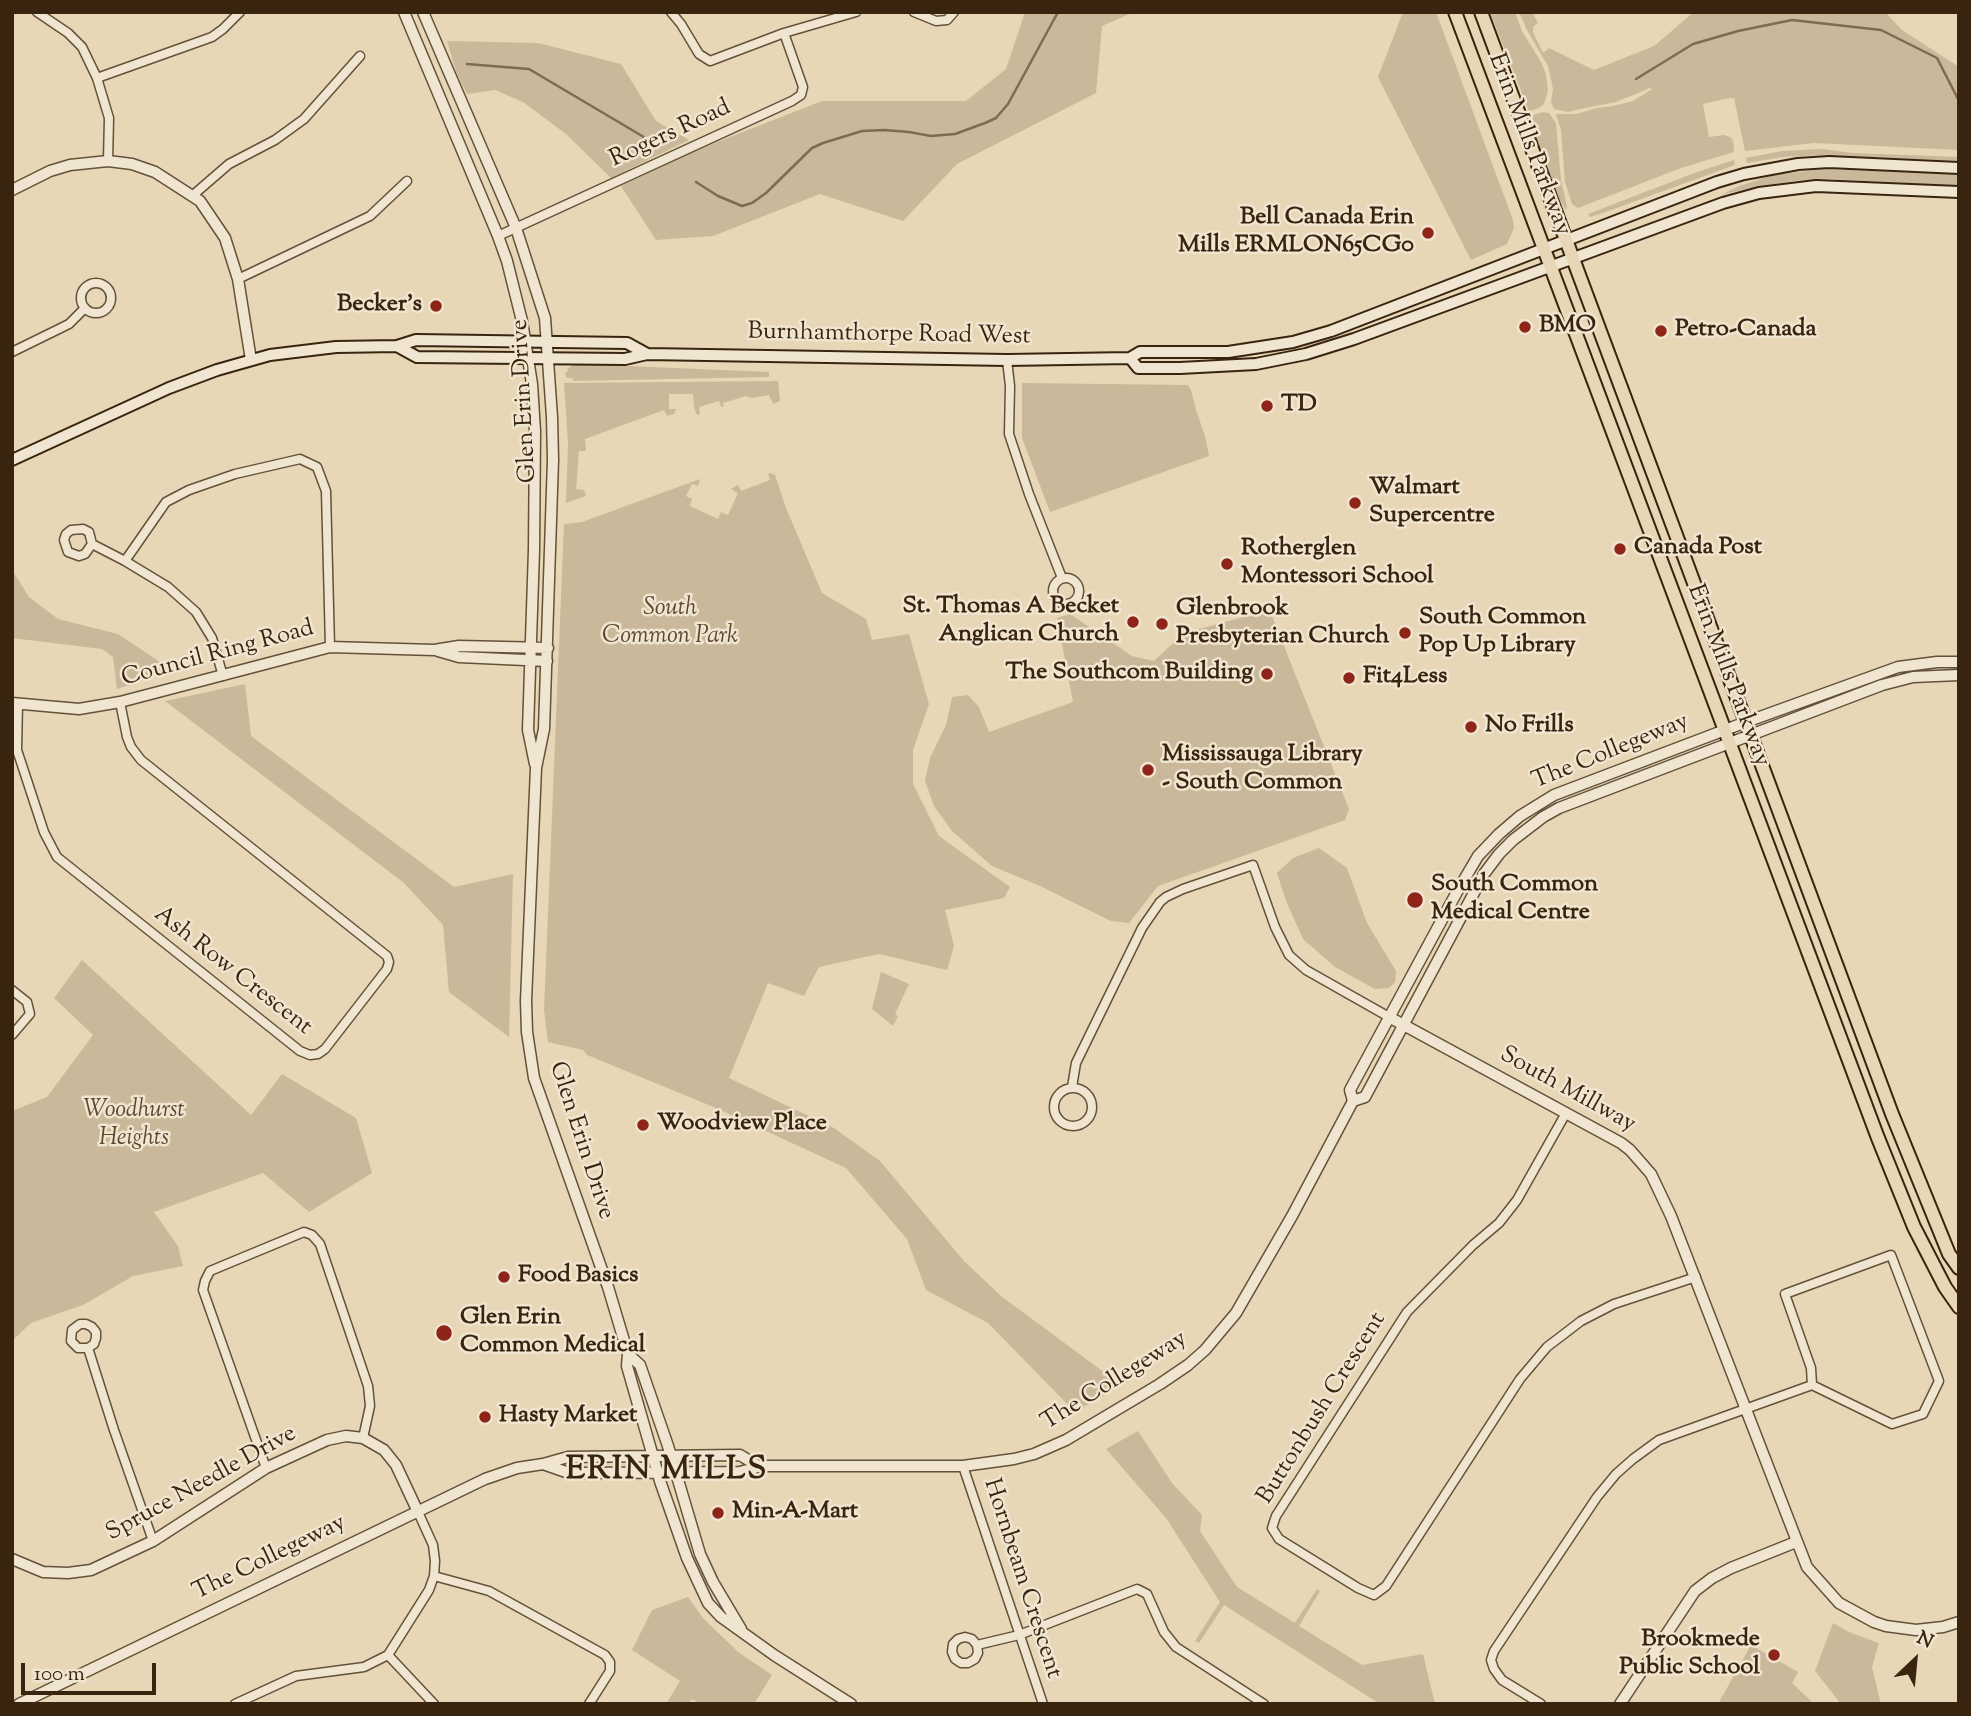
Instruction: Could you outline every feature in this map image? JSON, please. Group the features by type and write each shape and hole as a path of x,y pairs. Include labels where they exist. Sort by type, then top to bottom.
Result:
{"main road":[{"name":"Erin Mills Parkway","path":"1455,12 1878,1138 1913,1227 1945,1287 1959,1307"},
{"name":"Erin Mills Parkway","path":"1481,12 1892,1114 1950,1254 1959,1268"},
{"name":"Burnhamthorpe Road West","path":"397,346 417,357 625,359 647,354 1007,360 1130,358 1140,352 1228,352 1268,347 1348,325 1717,182 1756,171 1829,162 1959,168"},
{"name":"Burnhamthorpe Road West","path":"1130,358 1138,368 1180,368 1230,366 1293,357 1354,339 1723,203 1771,191 1816,186 1959,192"},
{"name":"Burnhamthorpe Road West","path":"12,460 169,388 251,360 305,349 397,346 416,340 525,341 627,343 647,354"}],"street":[{"path":"37,12 68,33 82,47 97,78 108,118 108,161"},
{"path":"97,78 212,37 240,12"},
{"name":"Glen Erin Drive","path":"404,12 498,236 515,292 528,358 536,457 528,730 536,768"},
{"name":"Glen Erin Drive","path":"422,12 516,228 545,318 553,460 548,648 544,729 536,768 527,1007 527,1032 534,1078 606,1279 628,1354 627,1366 658,1472 687,1558 708,1603 721,1617 774,1655 851,1704"},
{"path":"671,12 699,54 710,61 784,33 856,12"},
{"path":"914,12 936,21 947,20 954,12"},
{"name":"Rogers Road","path":"498,236 792,101 801,94 803,87 784,33"},
{"path":"192,196 229,164 275,140 304,119 360,56"},
{"path":"13,188 69,165 108,161 132,164 155,173 200,201 225,238 238,279 251,360"},
{"path":"238,279 370,216 407,181"},
{"path":"12,352 69,324 85,308"},
{"path":"1007,360 1010,386 1009,434 1062,578"},
{"path":"125,561 166,502 189,490 235,474 300,460 317,467 326,491 331,647"},
{"path":"92,544 168,587 196,612 212,638 223,676"},
{"name":"Council Ring Road","path":"15,703 79,709 120,702 331,647 434,650 459,646 548,648"},
{"name":"Council Ring Road","path":"434,650 459,657 547,661"},
{"name":"The Collegeway","path":"1353,1101 1350,1090 1458,890 1479,856 1520,816 1554,795 1898,667 1959,662"},
{"name":"The Collegeway","path":"543,1464 569,1473 740,1472 758,1466 963,1466 1014,1459 1052,1447 1160,1384 1205,1350 1222,1333 1249,1294 1353,1101 1365,1097 1484,874 1513,839 1559,808 1882,685 1913,677 1959,675"},
{"name":"Ash Row Crescent","path":"15,703 17,750 44,832 57,857 300,1051 310,1055 321,1052 387,969 386,955 141,760 127,737 120,702"},
{"name":"South Millway","path":"1072,1087 1076,1063 1142,928 1160,902 1183,890 1253,865 1275,927 1289,956 1306,970 1630,1150 1651,1174 1671,1216 1807,1567 1839,1603 1886,1626 1916,1630 1959,1622"},
{"path":"12,990 27,1002 30,1014 12,1035"},
{"path":"1072,1087 1088,1094 1093,1105 1090,1116 1076,1126 1065,1124 1056,1116 1054,1110 1056,1098 1072,1087"},
{"name":"Buttonbush Crescent","path":"1566,1113 1517,1200 1499,1223 1473,1245 1407,1312 1276,1516 1272,1528 1279,1539 1374,1595 1386,1586 1520,1379 1547,1347 1581,1321 1614,1304 1696,1277"},
{"path":"235,1704 296,1675 364,1667 388,1655 429,1590 434,1576 433,1545 397,1465 384,1451 363,1438 370,1406 368,1386 320,1244 304,1231 209,1271 203,1290 266,1468"},
{"path":"1541,1704 1502,1680 1491,1660 1494,1651 1597,1497 1616,1474 1659,1440 1812,1385 1892,1424 1923,1414 1939,1381 1891,1255 1785,1294 1811,1368 1812,1385"},
{"path":"88,1348 153,1541"},
{"name":"Glen Erin Drive","path":"628,1354 640,1365 700,1554 742,1631"},
{"name":"Spruce Needle Drive","path":"12,1559 43,1572 91,1570 153,1541 266,1468 327,1440 346,1436 363,1438"},
{"name":"The Collegeway","path":"19,1704 485,1479 517,1468 568,1457 740,1455 758,1466"},
{"name":"Hornbeam Crescent","path":"963,1466 1043,1704"},
{"path":"1620,1704 1695,1591 1731,1568 1796,1542"},
{"path":"434,1576 489,1591 606,1655 610,1662 610,1671 589,1704"},
{"path":"977,1645 1019,1634 1138,1589 1147,1594 1164,1632 1176,1647 1264,1704"},
{"path":"388,1655 434,1704"}],"green space":[{"path":"1025,12 1134,12 1102,26 1096,93 957,164 903,221 820,194 713,236 656,240 621,186 702,148 822,101 966,101 1006,69"},
{"path":"1403,12 1436,12 1513,220 1514,228 1507,244 1471,260 1378,77"},
{"path":"1490,12 1515,12 1522,31 1541,62 1548,91 1544,104 1539,108 1529,111"},
{"path":"1519,12 1532,12 1538,23 1533,27 1533,32 1543,53 1549,48 1594,70 1654,46 1694,12 1885,12 1902,30 1959,67 1959,150 1814,143 1745,151 1734,98 1725,99 1703,104 1709,137 1730,137 1733,140 1734,152 1681,168 1578,208 1572,204 1565,182 1561,130 1556,114 1576,114 1633,101 1652,89 1616,102 1568,112 1554,109 1548,66"},
{"path":"447,41 538,43 621,64 656,121 689,140 611,178 566,134 523,102 495,90 467,94 457,74"},
{"path":"1549,113 1556,123 1566,210 1558,197 1533,130 1535,129 1531,116"},
{"path":"1822,149 1853,153 1959,157 1959,161 1820,155 1747,163 1746,158 1782,151"},
{"path":"1734,160 1735,165 1600,214 1590,217 1588,214 1697,172"},
{"path":"1825,169 1959,174 1959,186 1826,179 1759,186 1721,195 1774,175"},
{"path":"581,364 769,372 769,377 573,381 573,378 567,378 567,369"},
{"path":"778,381 780,401 773,404 769,395 751,398 746,396 723,403 724,406 721,407 719,401 699,407 700,414 697,415 693,394 669,394 669,409 676,409 674,414 667,416 664,410 585,439 586,451 579,451 576,489 584,490 586,496 566,503 568,442 564,383"},
{"path":"1022,383 1188,385 1209,456 1050,512 1022,438"},
{"name":"South Common Park","path":"768,474 775,475 822,593 866,619 872,640 909,634 929,704 913,750 913,784 939,836 1010,887 1004,898 945,910 954,946 947,970 879,954 819,967 804,996 768,983 729,1078 834,1128 880,1161 964,1261 1001,1296 1105,1373 1129,1381 1075,1412 988,1323 926,1290 907,1239 846,1168 716,1108 587,1055 583,1050 548,1042 544,1010 564,524 582,522 700,479 698,486 692,484 686,496 692,499 690,506 718,519 721,512 728,515 738,493 731,489 738,485 741,491 770,480"},
{"path":"12,570 29,597 58,619 118,634 172,670 117,689 113,657 102,649 12,638"},
{"path":"1270,611 1349,809 1345,820 1158,886 1129,923 1111,921 992,866 952,831 934,806 925,781 930,758 946,725 952,697 968,695 979,707 989,732 1073,702 1057,618 1070,614 1132,656 1154,661 1171,645 1196,630"},
{"path":"245,684 251,736 454,887 513,874 509,1037 449,992 443,925 404,883 165,701"},
{"path":"1319,848 1347,868 1367,923 1396,971 1395,982 1389,988 1375,989 1335,967 1303,939 1277,873 1293,858"},
{"name":"Woodhurst Heights","path":"82,960 251,1115 282,1074 356,1118 372,1173 309,1212 263,1173 154,1212 178,1246 183,1266 133,1276 83,1305 31,1323 12,1341 12,1111 47,1097 93,1035 54,998"},
{"path":"881,972 909,984 895,1014 898,1016 893,1026 872,1009"},
{"path":"1138,1431 1172,1483 1202,1515 1200,1531 1237,1587 1295,1623 1317,1589 1320,1591 1299,1626 1362,1665 1423,1654 1435,1704 1380,1704 1224,1605 1199,1643 1195,1641 1220,1602 1166,1518 1106,1449"},
{"path":"688,1597 703,1618 738,1652 772,1675 754,1704 700,1704 692,1699 689,1704 666,1704 680,1681 632,1650 652,1610"},
{"path":"1833,1623 1879,1643 1872,1667 1881,1704 1841,1704 1815,1671"},
{"path":"1751,1645 1798,1672 1792,1683 1814,1704 1718,1704"}],"waterway":[{"path":"696,182 718,196 742,206 752,203 766,193 812,148 823,143 862,131 884,130 931,136 955,134 996,118 1008,104 1058,12"},
{"path":"1636,79 1693,44 1792,20 1881,30 1937,58 1959,101"},
{"path":"467,64 529,69 659,146"}],"place":[{"name":"Bell Canada Erin Mills ERMLON65CG0","path":"1428,233"},
{"name":"Becker's","path":"436,306"},
{"name":"BMO","path":"1525,327"},
{"name":"Petro-Canada","path":"1661,331"},
{"name":"TD","path":"1267,406"},
{"name":"Walmart Supercentre","path":"1355,503"},
{"name":"Canada Post","path":"1620,549"},
{"name":"Rotherglen Montessori School","path":"1227,564"},
{"name":"St. Thomas A Becket Anglican Church","path":"1133,622"},
{"name":"Glenbrook Presbyterian Church","path":"1162,624"},
{"name":"South Common Pop Up Library","path":"1405,633"},
{"name":"The Southcom Building","path":"1267,674"},
{"name":"Fit4Less","path":"1349,678"},
{"name":"No Frills","path":"1471,727"},
{"name":"Mississauga Library - South Common","path":"1148,770"},
{"name":"South Common Medical Centre","path":"1415,900"},
{"name":"Woodview Place","path":"643,1125"},
{"name":"Food Basics","path":"504,1277"},
{"name":"Glen Erin Common Medical","path":"444,1333"},
{"name":"Hasty Market","path":"485,1417"},
{"name":"Min-A-Mart","path":"718,1513"},
{"name":"Brookmede Public School","path":"1774,1655"}],"district":[{"name":"ERIN MILLS","path":"667,1473"}]}
